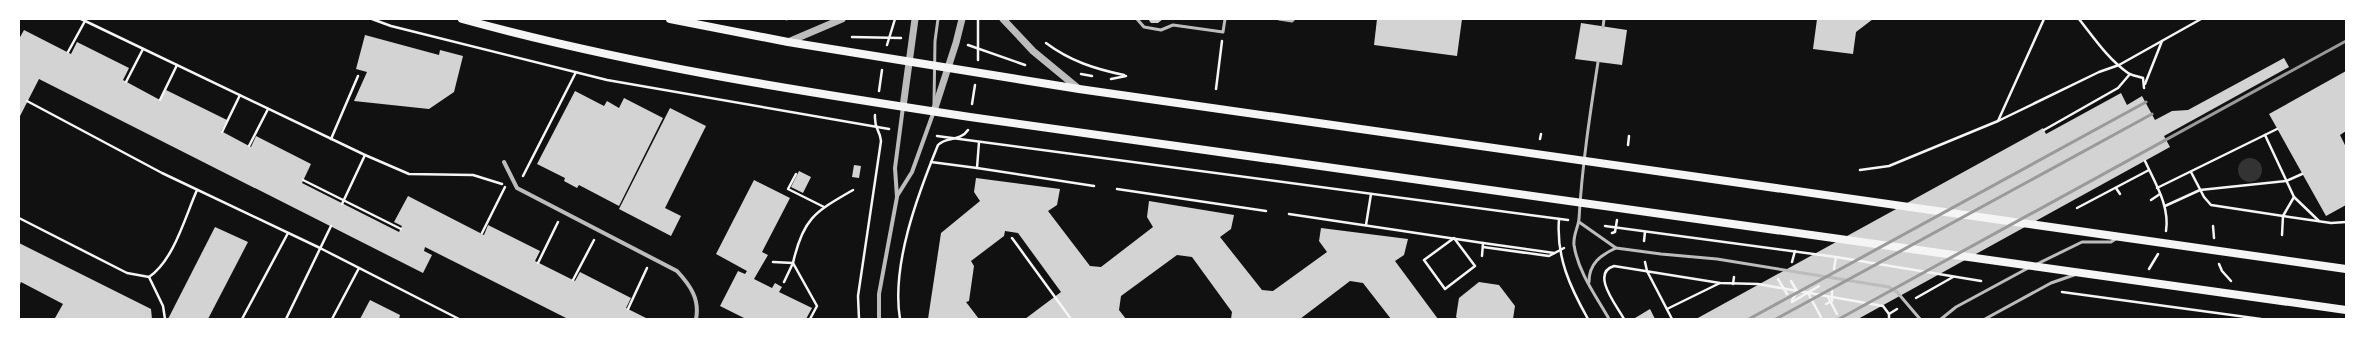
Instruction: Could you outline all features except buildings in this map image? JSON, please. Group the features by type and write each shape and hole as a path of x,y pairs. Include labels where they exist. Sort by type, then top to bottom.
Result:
{"main road":[{"path":"462,19 630,60 762,85 877,103 2031,267 2346,310"},
{"path":"670,19 788,42 976,71 1079,89 2346,268"}],"street":[{"path":"788,42 842,19"},
{"path":"880,319 879,294 897,197 895,168 915,19"},
{"path":"897,197 912,172 949,67 962,19"},
{"path":"1003,19 1033,51 1079,89"},
{"path":"504,162 517,188 677,271 690,285 695,299 696,319"}],"lane":[{"path":"934,111 934,65 938,19"},
{"path":"1137,19 1144,27 1160,30 1173,25 1223,32 1225,19"},
{"path":"1279,19 1292,21 1294,19"},
{"path":"1603,27 1604,19"},
{"path":"1598,62 1583,161 1579,222 1574,233 1574,244 1579,266 1608,319"},
{"path":"1579,222 1616,248 1673,256 1717,258 1889,287 1897,292 1912,312 1920,319"},
{"path":"1942,319 1956,307 2058,252 2082,242 2111,242 2118,237"},
{"path":"1589,284 1589,276 1595,261 1600,256 1616,248"},
{"path":"1985,319 2065,276 2082,273"},
{"path":"1912,312 1914,319"}],"path":[{"path":"81,19 331,139 409,174 473,175 517,188 576,72"},
{"path":"372,19 391,26 614,81 890,129"},
{"path":"859,319 858,296 881,141 881,136 874,126 888,38 895,19"},
{"path":"900,319 900,286 906,240 931,162 941,141 958,139 964,136 969,129 979,50 978,19"},
{"path":"1998,121 2044,19"},
{"path":"2079,19 2100,47 2130,74 2142,78 2145,84"},
{"path":"1860,170 1889,166 1998,121 2099,72 2119,65 2201,19"},
{"path":"68,52 85,21"},
{"path":"1216,89 1223,32"},
{"path":"849,37 903,38"},
{"path":"1041,39 1059,53 1081,64 1126,76"},
{"path":"2144,88 2163,41"},
{"path":"126,82 143,49"},
{"path":"160,100 177,65"},
{"path":"2044,130 2118,88 2130,74"},
{"path":"331,139 358,76"},
{"path":"222,132 240,95"},
{"path":"27,101 197,190 288,232 459,319"},
{"path":"249,146 268,109"},
{"path":"2145,161 2158,188 2277,129"},
{"path":"1540,139 1541,134"},
{"path":"2265,135 2294,197 2319,221"},
{"path":"935,136 979,142 993,142 1579,222"},
{"path":"1628,145 1629,136"},
{"path":"977,168 979,142"},
{"path":"343,202 365,155"},
{"path":"931,162 1094,186"},
{"path":"2077,208 2149,170"},
{"path":"2191,172 2200,190 2211,205 2319,221 2346,222"},
{"path":"796,174 788,189 824,207"},
{"path":"2165,206 2200,190 2286,181 2302,174"},
{"path":"303,180 343,202 401,229"},
{"path":"482,234 506,185"},
{"path":"2116,188 2120,194"},
{"path":"1117,189 1266,211"},
{"path":"19,218 127,273 149,277 160,270 168,259 197,190"},
{"path":"784,282 793,263 802,232 809,219 824,207 853,190"},
{"path":"1366,225 1371,194"},
{"path":"2151,200 2160,194"},
{"path":"2282,235 2283,216 2294,197"},
{"path":"1530,216 1531,208"},
{"path":"538,263 563,212"},
{"path":"1289,214 1554,253"},
{"path":"1558,219 1558,237 1564,269 1572,292 1588,319"},
{"path":"1616,228 1617,220"},
{"path":"1601,225 1881,265 1999,284"},
{"path":"286,319 331,226"},
{"path":"573,280 599,230"},
{"path":"242,319 288,232"},
{"path":"1012,238 1071,319"},
{"path":"1454,238 1475,266 1445,289 1424,260 1454,238"},
{"path":"1482,256 1484,242"},
{"path":"1483,246 1549,256"},
{"path":"628,309 652,258"},
{"path":"773,262 793,263"},
{"path":"793,263 816,306 810,319"},
{"path":"2219,264 2222,271 2234,283"},
{"path":"1624,319 1604,284 1605,272 1614,266 1720,283 1758,284 1883,306 1889,314 1889,319"},
{"path":"1645,266 1672,319"},
{"path":"332,319 359,268"},
{"path":"1776,275 1787,294"},
{"path":"1889,314 1953,276"},
{"path":"149,277 163,306 165,319"},
{"path":"1733,284 1734,277"},
{"path":"1826,304 1832,301 1832,277"},
{"path":"1791,281 1797,291"},
{"path":"1666,309 1720,283"},
{"path":"2039,289 2261,319"},
{"path":"1792,302 1797,291"},
{"path":"1808,293 1822,319"},
{"path":"1827,296 1837,314"}],"shaded area":[{"path":"2250,158 2255,159 2261,165 2261,175 2255,181 2250,182 2245,181 2239,175 2238,170 2239,165 2245,159"}],"railway":[{"path":"1839,319 2346,41"},
{"path":"1749,319 2146,102"},
{"path":"1776,319 2152,114"}]}
